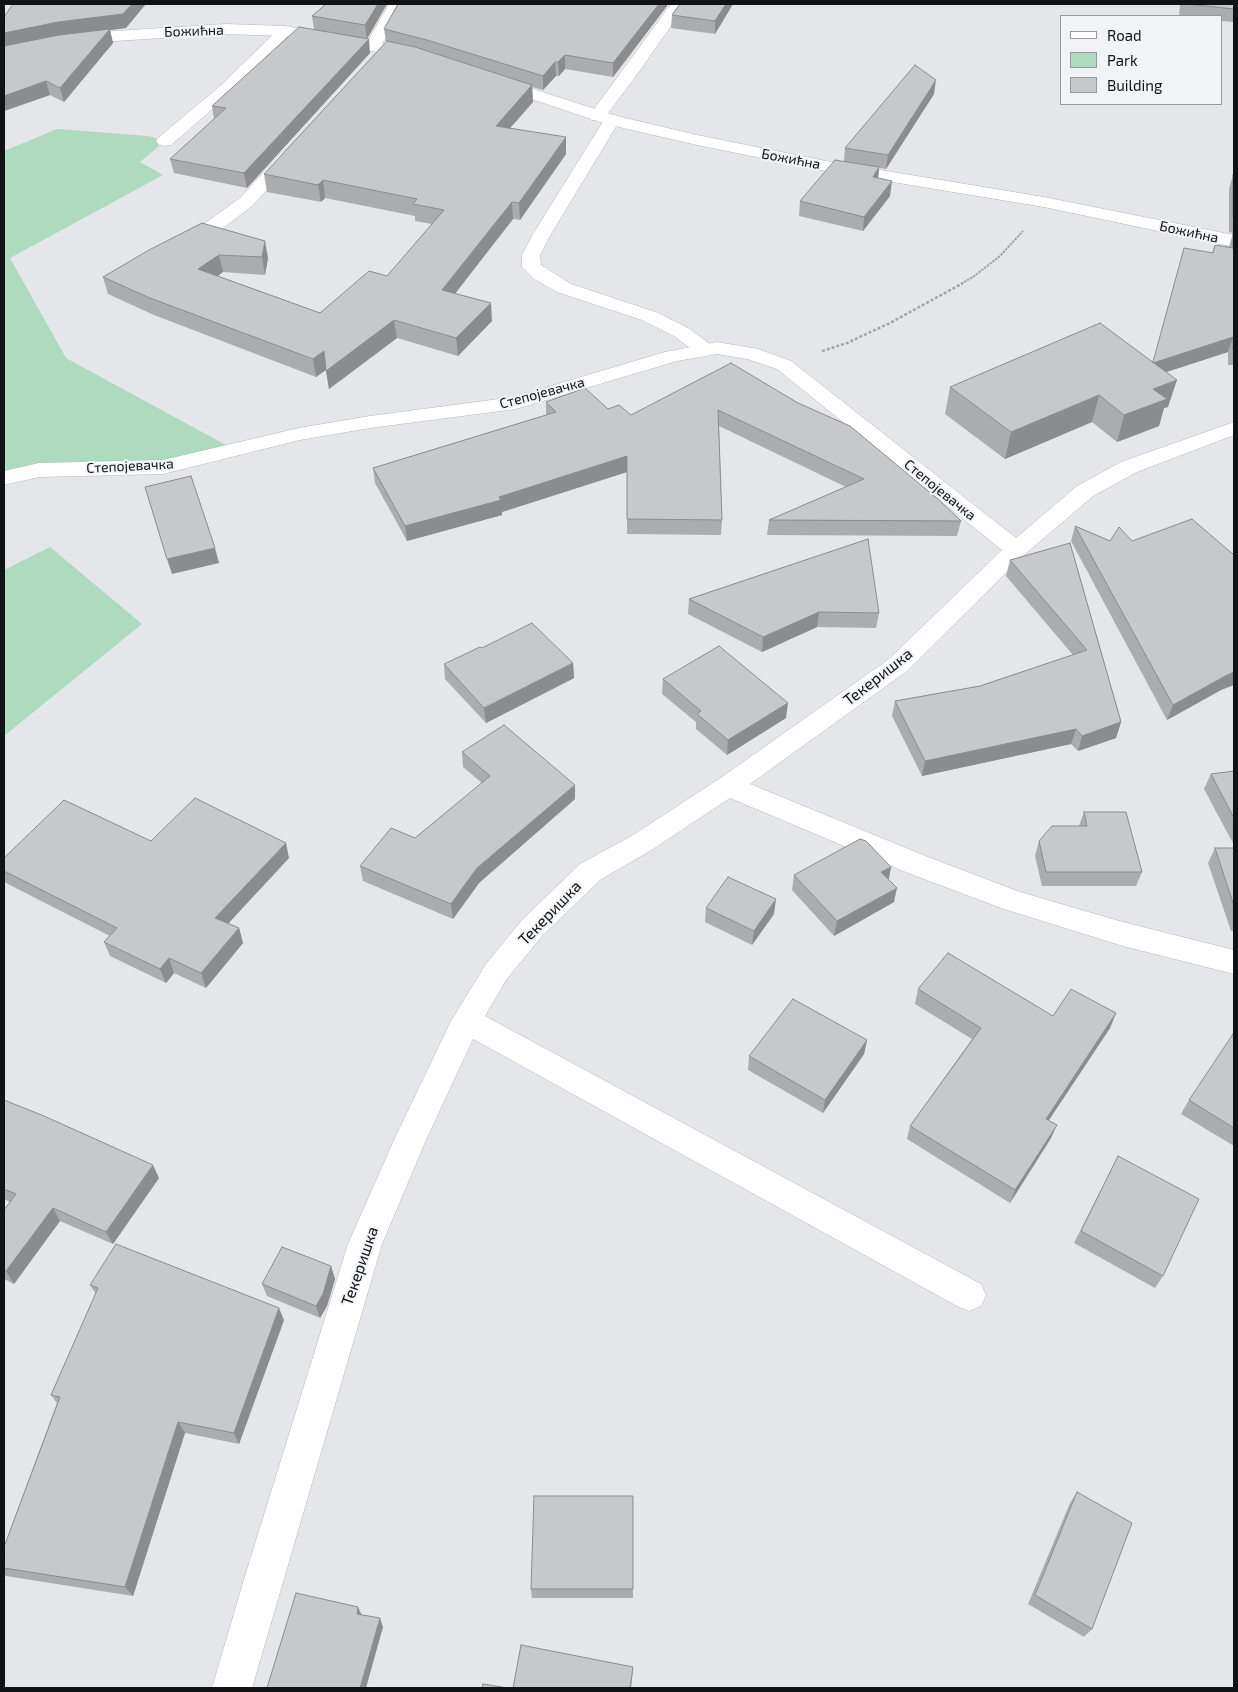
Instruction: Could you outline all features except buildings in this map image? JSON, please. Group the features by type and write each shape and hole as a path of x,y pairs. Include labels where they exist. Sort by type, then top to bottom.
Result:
{"street":[{"path":"376,53 379,36 396,4"},
{"path":"678,4 604,118 531,255 532,267 541,275 564,288 649,316 682,332 704,349"},
{"name":"Божићна","path":"4,54 62,42 150,32 225,29 285,31 376,53 431,61"},
{"path":"165,141 225,90 285,31"},
{"name":"Божићна","path":"481,77 604,118 698,140 816,164 1044,202 1234,241"},
{"path":"170,249 211,228 246,202 300,144"},
{"name":"Степојевачка","path":"4,478 39,470 163,467 299,434 370,422 516,403 672,356 704,349 736,350 784,365 1016,550"},
{"name":"Текеришка","path":"232,1688 365,1244 410,1140 466,1021 496,972 532,928 590,872 643,842 728,786 898,665 1016,550 1056,514 1085,492 1129,467 1234,428"},
{"path":"728,786 918,865 1014,900 1123,934 1234,962"},
{"path":"466,1021 969,1295"}],"path":[{"path":"784,365 847,343 882,327 974,277 1000,256 1044,202"}],"green space":[{"path":"57,129 148,136 165,141 140,162 163,175 10,258 66,358 235,450 185,463 4,478 4,151"},
{"path":"50,547 142,624 4,736 4,570"}]}
